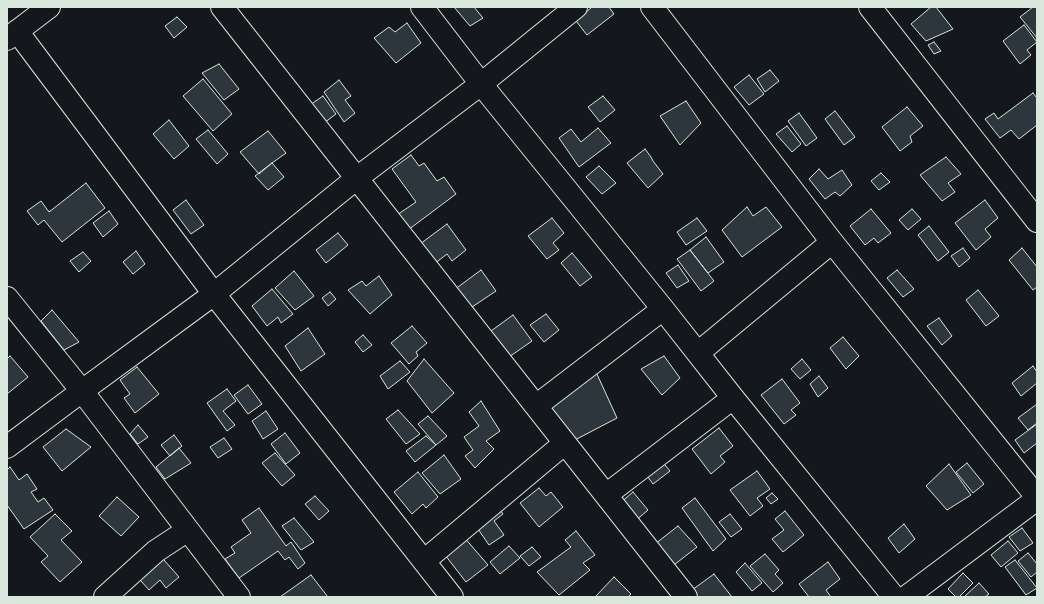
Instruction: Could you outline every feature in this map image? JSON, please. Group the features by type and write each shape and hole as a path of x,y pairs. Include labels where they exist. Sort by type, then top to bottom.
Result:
{"street":[{"path":"49,7 12,35 452,597"},
{"path":"222,7 686,597"},
{"path":"422,7 481,84 894,597"},
{"path":"7,448 214,294 357,178 481,84 576,7"},
{"path":"652,7 832,242 1037,498 906,597"},
{"path":"870,7 1037,221"},
{"path":"698,353 832,242"},
{"path":"7,298 82,391 239,597"},
{"path":"536,406 663,309"},
{"path":"606,496 733,398"},
{"path":"424,561 565,443"},
{"path":"105,597 156,551 188,530"}],"building":[{"path":"454,7 474,7 483,18 470,26"},
{"path":"592,7 609,7 614,14 587,35 576,21"},
{"path":"931,7 936,7 953,29 926,41 911,24"},
{"path":"1033,7 1037,7 1037,38 1020,17"},
{"path":"177,17 187,27 174,38 165,26"},
{"path":"407,23 421,43 396,63 374,38 389,27 395,32"},
{"path":"1024,25 1037,42 1027,50 1031,55 1020,64 1003,41"},
{"path":"934,42 941,51 934,54 928,45"},
{"path":"219,64 239,89 224,100 202,73"},
{"path":"770,70 779,81 765,92 757,79"},
{"path":"749,75 764,94 749,105 734,87"},
{"path":"203,79 232,114 213,131 183,96"},
{"path":"339,80 351,96 345,100 355,113 344,122 324,92"},
{"path":"1033,93 1037,98 1037,125 1019,139 1011,130 1000,138 985,119 994,113 998,119"},
{"path":"323,96 336,114 324,123 310,105"},
{"path":"603,96 615,110 600,122 588,107"},
{"path":"686,101 701,123 680,145 660,116"},
{"path":"907,107 923,126 910,136 912,142 900,151 882,127"},
{"path":"835,111 855,137 844,145 825,119"},
{"path":"799,113 817,138 806,146 788,121"},
{"path":"169,120 189,146 174,159 153,134"},
{"path":"787,126 801,144 792,152 776,134"},
{"path":"598,128 611,143 579,167 559,138 571,129 581,142"},
{"path":"208,130 228,154 217,164 196,139"},
{"path":"268,131 286,153 259,174 240,152"},
{"path":"645,149 663,174 648,188 627,163"},
{"path":"411,155 419,166 424,163 437,181 444,177 456,194 408,230 397,215 416,202 392,169"},
{"path":"946,157 961,174 948,183 955,192 942,201 920,175"},
{"path":"272,163 284,177 268,190 255,176"},
{"path":"599,166 616,183 602,194 586,177"},
{"path":"819,169 828,179 842,170 852,185 840,196 835,192 825,199 809,179"},
{"path":"881,173 890,182 879,190 871,181"},
{"path":"86,183 105,208 62,242 44,220 38,225 27,211 41,201 49,212"},
{"path":"186,200 204,225 191,234 173,210"},
{"path":"985,200 998,218 985,229 991,237 976,250 955,223"},
{"path":"747,207 753,216 766,207 782,227 742,257 722,230"},
{"path":"871,209 891,233 878,243 874,238 865,245 850,226"},
{"path":"912,209 921,219 908,230 899,220"},
{"path":"109,211 118,224 103,237 93,223"},
{"path":"552,218 564,233 553,243 559,250 547,259 528,236"},
{"path":"697,218 707,231 686,245 677,232"},
{"path":"447,224 466,250 452,261 447,254 434,264 420,244"},
{"path":"929,226 949,252 938,261 918,235"},
{"path":"338,233 348,245 326,263 316,250"},
{"path":"706,237 724,262 708,273 690,250"},
{"path":"963,248 970,258 959,267 951,256"},
{"path":"1022,248 1037,267 1037,287 1033,290 1009,260"},
{"path":"690,250 714,281 701,291 677,259"},
{"path":"136,251 145,264 133,274 123,262"},
{"path":"83,252 91,261 79,272 70,261"},
{"path":"572,253 592,277 580,286 561,263"},
{"path":"678,265 689,281 677,288 666,273"},
{"path":"481,270 496,291 469,309 454,290"},
{"path":"897,270 914,289 903,297 887,278"},
{"path":"294,271 314,296 295,310 275,288"},
{"path":"379,276 392,295 370,314 348,290 362,281 366,286"},
{"path":"272,289 293,314 281,323 278,317 267,326 252,306"},
{"path":"978,290 999,316 986,326 966,300"},
{"path":"330,292 336,299 328,306 322,298"},
{"path":"52,310 79,342 64,350 41,321"},
{"path":"546,314 559,330 544,342 530,325"},
{"path":"513,315 532,341 509,357 491,331"},
{"path":"939,318 952,336 942,345 927,326"},
{"path":"412,326 427,343 416,352 418,356 409,364 391,343"},
{"path":"308,328 325,354 301,371 285,346"},
{"path":"363,335 372,345 363,352 355,342"},
{"path":"843,337 859,356 846,369 830,348"},
{"path":"10,356 28,377 7,394 7,359"},
{"path":"664,356 680,378 662,395 641,369"},
{"path":"424,359 454,393 432,413 407,381"},
{"path":"802,359 811,370 800,379 791,369"},
{"path":"400,361 410,372 388,389 380,376"},
{"path":"1033,366 1037,372 1037,383 1021,396 1012,383"},
{"path":"137,367 159,394 135,413 124,398 130,394 120,380"},
{"path":"596,372 617,418 571,442 546,408"},
{"path":"819,376 828,388 818,397 810,384"},
{"path":"782,379 800,403 791,410 796,415 784,424 761,395"},
{"path":"248,385 262,404 248,414 234,395"},
{"path":"227,389 236,401 223,411 235,425 227,431 207,403"},
{"path":"481,401 500,431 486,441 494,449 475,468 465,456 473,450 464,437 479,426 469,412"},
{"path":"1037,404 1037,423 1028,430 1018,418"},
{"path":"398,410 420,434 406,444 386,419"},
{"path":"266,411 278,429 263,439 252,421"},
{"path":"428,416 447,436 436,445 418,424"},
{"path":"1037,424 1037,443 1024,453 1015,440"},
{"path":"138,425 148,437 138,444 130,434"},
{"path":"719,428 733,446 720,456 725,462 711,474 692,449"},
{"path":"66,429 91,447 62,471 43,447"},
{"path":"285,433 300,453 286,464 271,444"},
{"path":"174,435 182,446 170,456 161,445"},
{"path":"426,436 436,445 415,462 406,451"},
{"path":"224,438 232,449 218,458 210,447"},
{"path":"179,448 191,463 165,479 156,467"},
{"path":"275,453 295,475 282,486 262,463"},
{"path":"444,455 461,479 440,494 422,473"},
{"path":"660,459 670,471 653,484 644,472"},
{"path":"967,463 984,484 973,493 956,472"},
{"path":"949,464 971,495 947,510 926,486"},
{"path":"10,467 19,480 27,474 37,489 31,492 38,502 44,498 53,510 24,529 7,505 7,470"},
{"path":"757,471 770,489 757,498 763,506 750,516 730,490"},
{"path":"418,472 438,497 426,508 423,504 412,514 394,492"},
{"path":"539,488 546,496 551,492 563,507 539,527 520,503"},
{"path":"633,492 648,510 634,522 619,504"},
{"path":"772,493 778,499 771,504 766,498"},
{"path":"315,496 329,511 319,520 305,504"},
{"path":"117,497 139,517 121,536 99,516"},
{"path":"695,498 726,539 713,551 682,508"},
{"path":"493,500 503,514 494,521 504,535 489,545 469,516"},
{"path":"259,508 286,546 291,542 305,563 298,569 289,557 285,560 278,551 239,578 225,559 235,553 231,547 251,533 242,520"},
{"path":"785,511 804,535 783,552 772,539 784,530 775,519"},
{"path":"55,514 72,531 61,540 82,562 60,582 41,562 48,556 30,537"},
{"path":"730,514 742,529 731,537 719,522"},
{"path":"294,518 314,542 301,550 282,526"},
{"path":"904,524 915,539 899,553 888,538"},
{"path":"678,526 697,547 674,565 655,544"},
{"path":"1022,528 1033,543 1020,551 1009,537"},
{"path":"457,529 488,565 466,582 438,546"},
{"path":"576,531 595,555 583,563 590,570 559,595 537,572 571,547 565,540"},
{"path":"1008,541 1018,553 1001,567 991,555"},
{"path":"509,546 520,558 500,574 490,562"},
{"path":"532,547 541,557 529,566 520,556"},
{"path":"156,551 179,577 166,588 160,580 149,590 133,572"},
{"path":"1028,553 1037,564 1037,572 1031,577 1018,561"},
{"path":"765,554 779,570 775,574 783,583 773,592 750,566"},
{"path":"1015,560 1037,588 1026,595 1005,567"},
{"path":"828,562 840,579 826,590 831,597 809,597 799,584"},
{"path":"745,563 762,583 752,591 736,572"},
{"path":"963,573 973,583 959,597 956,597 948,589"},
{"path":"714,574 732,597 697,597 692,590"},
{"path":"311,575 328,597 280,597"},
{"path":"614,577 631,594 628,597 595,597"},
{"path":"979,583 989,594 985,597 964,597"}]}
